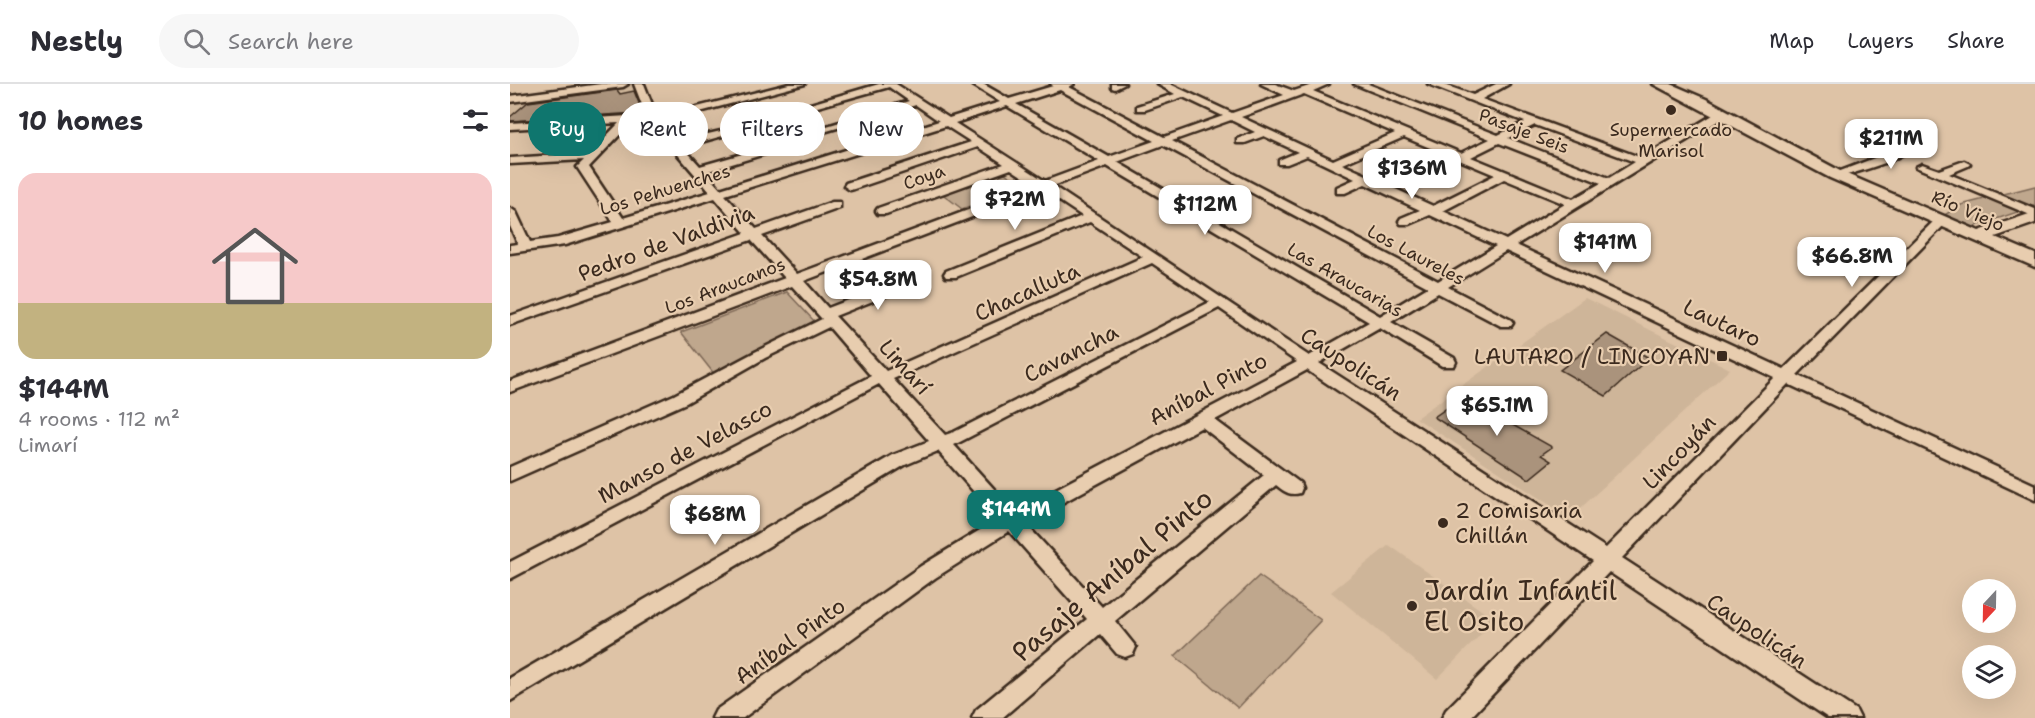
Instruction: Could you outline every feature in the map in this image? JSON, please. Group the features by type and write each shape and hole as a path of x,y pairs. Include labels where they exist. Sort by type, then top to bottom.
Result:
{"main road":[{"name":"Río Viejo","path":"1660,84 1722,114 1836,175 2035,261"},
{"path":"1978,237 2035,215"}],"street":[{"path":"510,99 624,84"},
{"name":"Limarí","path":"639,84 647,102"},
{"path":"708,106 800,84"},
{"path":"825,102 890,84"},
{"name":"Caupolicán","path":"890,84 917,102"},
{"name":"Las Araucarias","path":"976,84 1448,362"},
{"name":"Lautaro","path":"1162,84 2035,493"},
{"path":"1266,84 1404,133 1574,204"},
{"name":"Los Araucanos","path":"510,387 1044,185 1324,84"},
{"name":"Pasaje Seis","path":"1359,84 1610,182"},
{"path":"1433,84 1644,162"},
{"path":"1473,99 1504,84"},
{"name":"Los Pehuenches","path":"510,249 541,246 620,223 1062,85"},
{"name":"Los Laureles","path":"1062,85 1506,323"},
{"path":"1141,108 1183,94"},
{"name":"Caupolicán","path":"924,107 1220,302 1308,363 1848,718"},
{"name":"Aníbal Pinto","path":"724,718 981,537 1308,363 1380,322 1722,114"},
{"path":"510,126 618,120"},
{"path":"1381,187 1499,139 1534,121"},
{"path":"606,142 618,130"},
{"path":"1241,141 1265,132"},
{"path":"1333,164 1404,133"},
{"path":"1836,175 1904,150 1916,142 1920,135"},
{"path":"850,186 980,143"},
{"path":"1282,162 1307,152"},
{"path":"510,161 592,156"},
{"path":"592,156 585,164 584,170 620,223"},
{"name":"Limarí","path":"686,156 753,234 1125,647"},
{"path":"698,170 747,156"},
{"path":"1939,174 1964,164"},
{"name":"Coya","path":"882,211 1012,165"},
{"path":"1922,167 2035,215"},
{"path":"1405,221 1443,207 1503,175"},
{"path":"1341,190 1365,179"},
{"name":"Pedro de Valdivia","path":"510,321 836,205"},
{"path":"510,212 526,248"},
{"path":"951,274 1091,217"},
{"name":"Lincoyán","path":"1454,718 1786,376 1941,221"},
{"path":"510,261 541,246"},
{"name":"Chacalluta","path":"884,377 1153,258"},
{"path":"510,474 680,399 829,317 918,278"},
{"name":"Cavancha","path":"510,690 899,459 960,436 1220,302"},
{"name":"Manso de Velasco","path":"510,571 736,454 836,399 884,377"},
{"path":"1202,418 1293,488"},
{"name":"Pasaje Aníbal Pinto","path":"984,718 1276,475"}],"shaded area":[{"path":"634,85 640,102 618,102 618,116 606,116 606,102 528,102 528,121 510,122 510,101"},
{"path":"1002,171 1024,186 962,209 940,192"},
{"path":"2035,186 2035,206 1970,228 1943,216 1961,205"},
{"path":"787,292 816,323 762,348 715,375 681,332"},
{"path":"1585,298 1730,369 1570,518 1416,418"},
{"name":"Jardín Infantil El Osito","path":"1389,545 1495,620 1437,679 1331,592"},
{"path":"1259,576 1321,620 1238,708 1175,656"}],"building":[{"path":"617,90 620,94 634,91 639,102 618,102 618,114 606,115 606,102 528,102"},
{"path":"528,102 528,120 510,121 510,117"},
{"path":"1607,334 1649,358 1606,396 1560,370"},
{"path":"1463,397 1552,447 1541,455 1551,461 1529,479 1434,417"}],"place":[{"name":"Supermercado Marisol","path":"1671,110"},
{"name":"LAUTARO / LINCOYAN","path":"1722,356"},
{"name":"2 Comisaria Chillán","path":"1443,523"},
{"name":"Jardín Infantil El Osito","path":"1412,606"}]}
